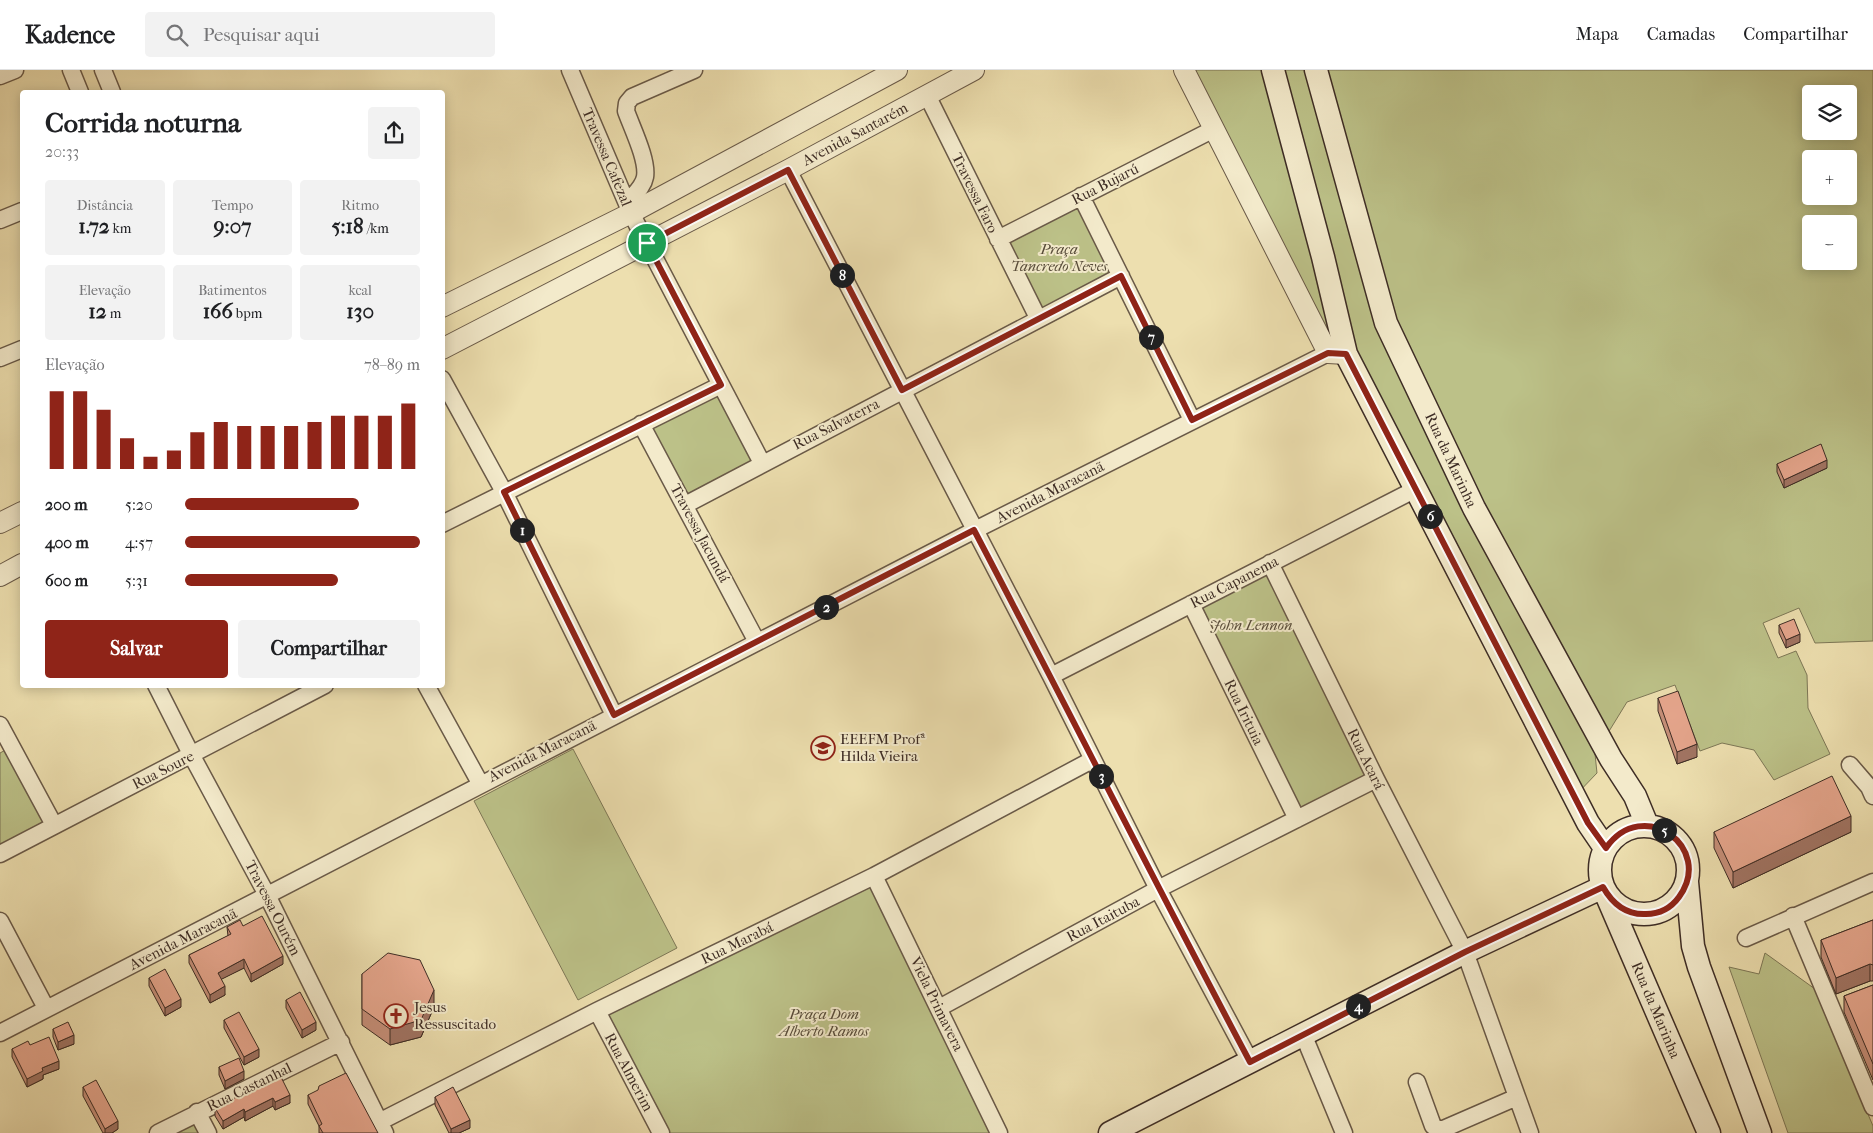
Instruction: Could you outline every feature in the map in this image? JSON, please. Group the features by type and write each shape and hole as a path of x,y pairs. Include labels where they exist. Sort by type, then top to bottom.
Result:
{"main road":[{"path":"1273,70 1323,257 1337,353 1416,489 1588,823 1606,848"},
{"name":"Rua da Marinha","path":"1316,70 1386,322 1474,508 1611,759 1635,796 1647,825"},
{"path":"1687,882 1678,900 1670,906 1652,914 1642,914 1623,909 1615,903 1603,887 1600,867 1606,848 1619,833 1627,828 1647,825 1666,831 1681,844 1688,862 1687,882 1693,946 1760,1133"},
{"path":"1110,1133 1465,952 1603,887"},
{"name":"Rua da Marinha","path":"1603,887 1709,1133"}],"street":[{"path":"0,76 15,70"},
{"path":"71,70 79,90"},
{"path":"103,70 111,90"},
{"name":"Travessa Cafezal","path":"570,70 629,208 762,463"},
{"path":"629,208 642,186 645,176 644,162 626,111 627,103 632,97 694,70"},
{"path":"445,305 897,70"},
{"name":"Avenida Santarém","path":"445,347 788,170 974,70"},
{"path":"1184,70 1212,130 1337,353"},
{"name":"Travessa Faro","path":"927,95 1038,318"},
{"name":"Rua Bujarú","path":"998,239 1212,130"},
{"path":"788,170 974,530 1052,676 1092,760 1158,889 1250,1062"},
{"path":"1081,196 1192,420"},
{"path":"0,220 20,212"},
{"name":"Rua Salvaterra","path":"685,504 1121,276"},
{"path":"0,358 20,350"},
{"name":"Avenida Maracanã","path":"0,1033 267,896 480,783 974,530 1192,420 1337,353"},
{"path":"445,384 504,492 614,715"},
{"path":"445,522 721,385"},
{"name":"Travessa Jacundá","path":"641,424 757,642"},
{"name":"Rua Capanema","path":"1052,676 1416,489"},
{"path":"0,523 20,513"},
{"name":"Rua Acará","path":"1270,563 1376,779 1465,952 1530,1133"},
{"path":"0,576 20,565"},
{"name":"Rua Irituia","path":"1191,604 1297,819"},
{"name":"Travessa Ourém","path":"158,688 267,896 382,1127"},
{"name":"Rua Soure","path":"0,854 192,756 319,688"},
{"path":"428,688 480,783"},
{"path":"0,725 6,750 54,825"},
{"name":"Rua Marabá","path":"382,1127 597,1011 874,876 1092,760"},
{"path":"1850,765 1869,787 1873,796"},
{"name":"Rua Itaituba","path":"939,1008 1158,889 1376,779"},
{"name":"Viela Primavera","path":"874,876 998,1133"},
{"path":"1746,938 1873,882"},
{"path":"1793,916 1873,1107"},
{"path":"0,921 46,1008"},
{"path":"1831,1007 1848,1000"},
{"name":"Rua Almerim","path":"597,1011 661,1133"},
{"path":"1303,1034 1344,1133"},
{"name":"Rua Castanhal","path":"158,1133 341,1042"},
{"path":"1417,1082 1433,1126 1441,1130 1518,1097"},
{"path":"197,1112 208,1133"}],"green space":[{"path":"1195,70 1873,70 1873,641 1815,643 1799,608 1763,623 1778,658 1796,651 1807,675 1808,708 1830,754 1774,780 1754,750 1722,743 1700,751 1675,685 1627,702 1595,754 1597,773 1574,797 1335,350"},
{"name":"Praça Tancredo Neves","path":"1081,196 1121,276 1038,318 998,239"},
{"path":"721,385 762,463 685,505 641,424"},
{"name":"John Lennon","path":"1270,563 1376,779 1297,819 1191,604"},
{"path":"11,747 54,825 0,854 0,753"},
{"path":"573,749 677,948 578,1000 474,801"},
{"name":"Praça Dom Alberto Ramos","path":"874,876 999,1133 661,1133 597,1011"},
{"path":"1765,953 1815,989 1873,1126 1873,1133 1788,1133 1729,967 1759,974"},
{"path":"197,1112 208,1133 164,1133"}],"building":[{"path":"1821,444 1827,460 1784,480 1777,464"},
{"path":"1794,619 1800,634 1786,640 1779,625"},
{"path":"1678,691 1697,744 1677,752 1658,698"},
{"path":"1832,776 1851,816 1733,872 1714,832"},
{"path":"262,916 283,956 251,974 244,959 218,973 225,986 210,995 189,955 231,934 227,927 240,920 243,926"},
{"path":"1873,920 1873,965 1870,964 1836,978 1821,940"},
{"name":"Jesus Ressuscitado","path":"388,953 420,960 434,990 421,1020 390,1029 362,1009 362,974"},
{"path":"165,969 181,999 165,1008 149,978"},
{"path":"1873,985 1873,1064 1844,996"},
{"path":"300,992 316,1022 302,1030 286,1000"},
{"path":"239,1012 259,1049 244,1057 224,1020"},
{"path":"68,1022 74,1035 58,1042 53,1029"},
{"path":"49,1037 59,1061 42,1068 43,1071 27,1079 12,1049 28,1041 30,1045"},
{"path":"239,1058 244,1071 225,1081 219,1067"},
{"path":"346,1073 378,1133 323,1133 319,1126 322,1124 308,1095 318,1090 319,1086"},
{"path":"280,1075 290,1095 275,1102 273,1098 245,1112 244,1109 223,1121 215,1108"},
{"path":"96,1080 118,1121 105,1129 83,1087"},
{"path":"453,1087 470,1120 451,1129 435,1097"}],"place":[{"name":"EEEFM Profª Hilda Vieira","path":"823,748"},
{"name":"Jesus Ressuscitado","path":"396,1016"}],"route":[{"path":"788,170 902,390 1121,276 1192,420 1328,353 1346,354 1588,823 1606,848 1619,833 1627,828 1637,826 1647,825 1656,827 1674,837 1686,853 1689,872 1687,882 1678,900 1661,911 1652,914 1632,913 1615,903 1603,887 1465,952 1250,1062 1158,889 1092,760 1052,676 974,530 614,715 504,492 721,385 647,243 788,170"}]}
